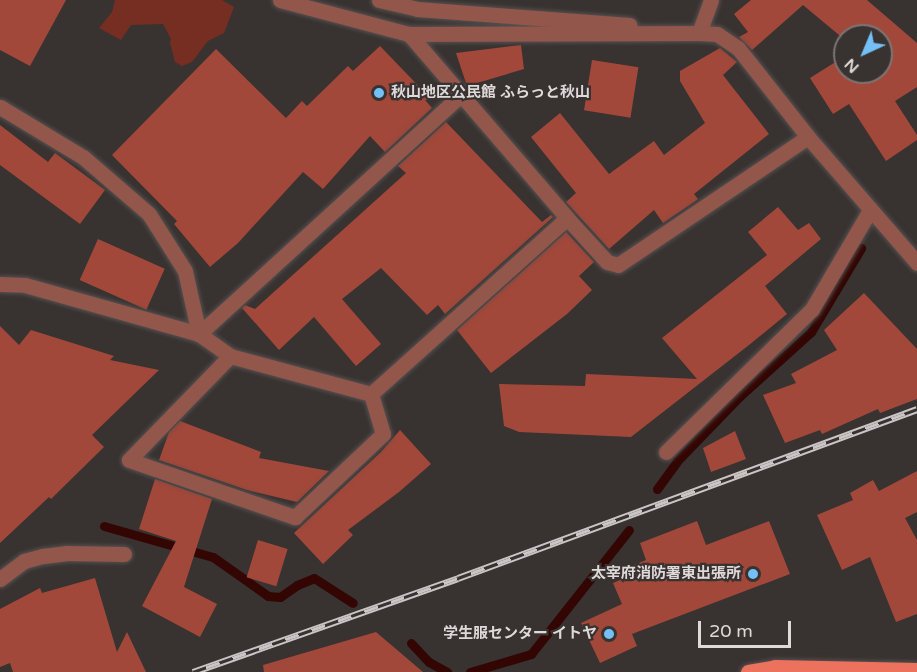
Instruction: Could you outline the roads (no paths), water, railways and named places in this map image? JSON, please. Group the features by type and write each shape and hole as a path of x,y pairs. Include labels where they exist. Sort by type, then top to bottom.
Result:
{"main road":[{"path":"748,672 775,668 917,670"}],"street":[{"path":"280,0 409,34 680,32 717,34 738,48 808,137 917,263"},
{"path":"379,0 417,9 602,21 680,32"},
{"path":"699,33 711,0"},
{"path":"409,34 567,218 607,262 618,265 808,137"},
{"path":"199,334 461,95"},
{"path":"0,107 83,157 149,214 185,271 199,334"},
{"path":"666,452 812,309 870,210"},
{"path":"371,394 567,218"},
{"path":"0,284 26,285 199,334 230,356 371,394"},
{"path":"230,356 129,460 295,517 383,434 371,394"},
{"path":"0,579 24,561 43,556 66,552 124,554"}],"waterway":[{"path":"657,489 677,461 740,396 811,332 861,248"},
{"path":"104,526 213,557 268,596 280,597 297,585 314,578 353,603"},
{"path":"470,672 531,654 629,530"},
{"path":"411,643 429,662 447,672"}],"railway":[{"path":"193,672 458,578 917,409"}],"place":[{"name":"秋山地区公民館 ふらっと秋山","path":"379,93"},
{"name":"太宰府消防署東出張所","path":"753,574"},
{"name":"学生服センター イトヤ","path":"609,634"}]}
